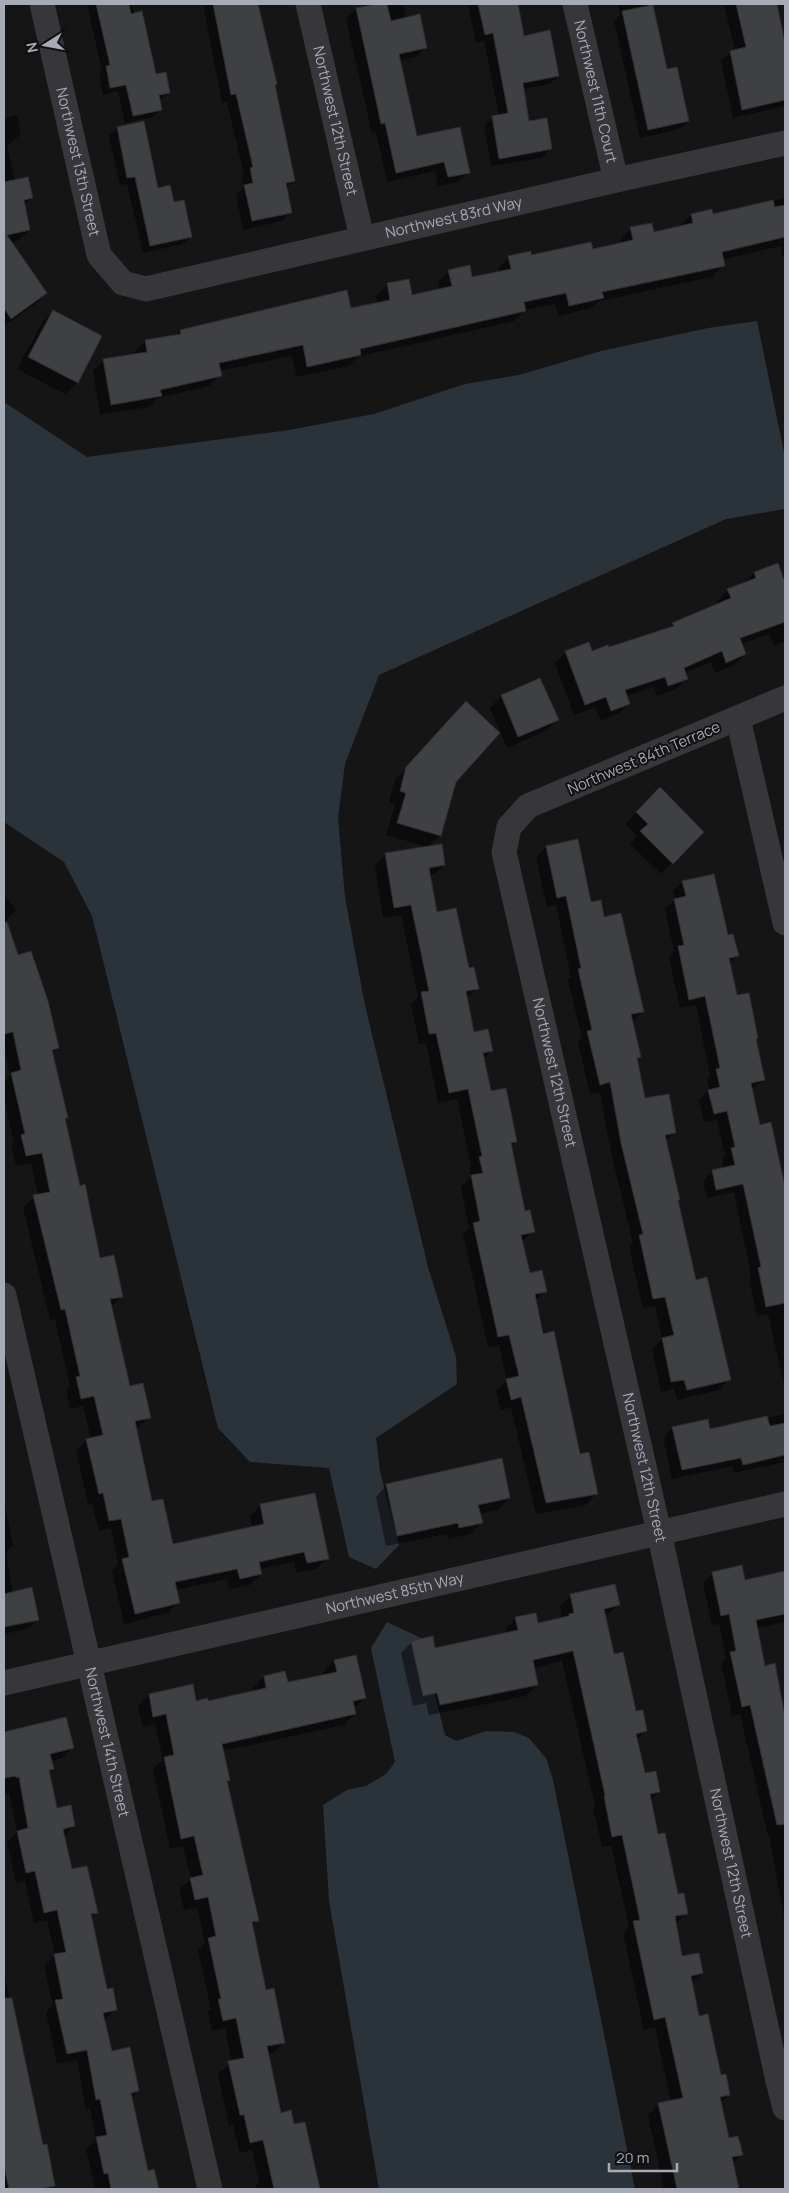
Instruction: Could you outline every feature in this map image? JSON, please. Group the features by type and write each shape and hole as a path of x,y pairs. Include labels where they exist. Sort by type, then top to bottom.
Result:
{"street":[{"name":"Northwest 13th Street","path":"42,4 99,255 123,283"},
{"name":"Northwest 12th Street","path":"308,4 362,238"},
{"name":"Northwest 11th Court","path":"576,4 616,180"},
{"name":"Northwest 83rd Way","path":"123,283 146,289 362,238 785,143"},
{"name":"Northwest 84th Terrace","path":"508,827 528,806 785,698"},
{"path":"738,718 785,923"},
{"name":"Northwest 12th Street","path":"508,827 504,852 659,1532 773,2062 785,2108"},
{"name":"Northwest 14th Street","path":"4,1296 210,2189"},
{"name":"Northwest 85th Way","path":"4,1683 785,1504"}],"shaded area":[{"path":"757,321 785,457 785,509 726,519 379,675 345,764 338,818 345,897 364,1001 428,1267 456,1357 457,1384 376,1438 380,1471 399,1545 376,1569 349,1557 329,1468 250,1462 218,1428 92,916 64,862 4,822 4,402 87,457 289,430 374,414 465,384 519,375 601,351 708,328"},
{"path":"387,1622 421,1638 445,1735 456,1741 486,1731 514,1732 529,1738 546,1758 553,1780 635,2189 379,2189 329,1901 323,1805 347,1790 366,1786 386,1774 395,1762 371,1648"}],"building":[{"path":"96,4 129,4 131,14 142,11 156,74 166,72 170,93 159,95 162,110 133,116 126,85 110,88 106,66 110,65"},
{"path":"213,4 258,4 277,84 275,85 295,181 286,183 292,213 252,221 244,185 253,183 250,168 253,167 236,94 231,95"},
{"path":"387,4 391,21 420,14 427,48 399,54 417,136 460,127 470,173 448,177 444,162 396,173 385,123 381,124 356,8"},
{"path":"478,4 518,4 524,36 550,30 559,76 523,83 529,121 547,118 552,149 499,159 492,116 508,113 493,33 485,35"},
{"path":"736,4 777,4 785,44 785,100 742,110 730,51 746,47"},
{"path":"653,5 667,69 677,67 689,121 648,130 622,11"},
{"path":"144,121 158,188 170,185 174,202 184,200 192,237 150,246 135,177 127,178 117,127"},
{"path":"28,177 33,198 24,200 30,230 7,235 47,293 11,319 4,308 4,182"},
{"path":"773,200 775,207 785,205 785,237 722,252 725,266 602,292 604,298 569,306 566,293 524,302 526,311 360,349 361,355 307,367 303,345 219,363 222,376 160,390 162,396 111,405 103,359 147,352 145,340 181,334 180,330 347,290 351,308 390,300 387,283 409,279 412,295 452,286 448,270 470,265 472,277 511,269 508,256 531,251 531,255 591,242 593,249 633,240 630,227 652,223 654,232 693,223 691,214 712,209 713,214"},
{"path":"53,310 102,336 78,383 28,357"},
{"path":"778,563 785,583 785,622 740,638 746,654 726,663 722,651 684,668 688,679 668,686 665,677 625,690 630,704 611,711 606,697 585,705 565,651 589,642 592,651 674,626 672,623 731,598 727,589 756,578 754,572"},
{"path":"540,678 559,720 518,737 501,695"},
{"path":"466,701 500,733 456,782 441,836 397,823 406,793 400,791 406,767"},
{"path":"660,787 704,832 673,864 640,831 648,824 636,812"},
{"path":"578,839 591,902 601,900 604,917 621,913 644,1012 631,1014 641,1057 637,1058 645,1098 669,1094 676,1133 665,1135 680,1200 678,1200 696,1280 707,1277 731,1380 687,1390 684,1380 671,1382 662,1338 674,1335 665,1297 653,1299 639,1235 643,1234 621,1143 610,1082 600,1085 587,1031 592,1030 578,969 581,968 566,896 557,898 546,846"},
{"path":"442,844 445,865 429,868 437,912 456,908 469,968 474,967 479,989 466,991 474,1032 488,1029 493,1051 483,1053 491,1091 506,1088 517,1142 511,1143 525,1211 530,1210 535,1232 521,1235 530,1273 542,1270 547,1292 535,1294 543,1334 554,1331 580,1454 589,1452 598,1494 546,1503 521,1397 511,1400 506,1379 519,1376 509,1335 498,1337 473,1223 480,1221 471,1175 483,1173 479,1157 482,1156 468,1089 449,1093 436,1033 429,1034 421,992 429,991 411,905 394,908 385,853"},
{"path":"714,874 728,935 733,934 739,956 729,958 737,995 749,993 758,1038 756,1039 765,1080 751,1083 760,1125 771,1122 785,1187 785,1303 766,1307 758,1268 761,1267 743,1184 716,1190 712,1170 735,1165 731,1148 735,1147 727,1111 714,1114 708,1090 720,1087 716,1069 720,1068 705,996 689,1000 678,946 684,945 674,899 686,896 682,881"},
{"path":"7,922 18,955 31,951 48,1001 59,1048 52,1050 68,1118 65,1118 80,1186 85,1184 100,1258 114,1255 123,1297 110,1299 130,1386 143,1383 151,1418 135,1421 152,1501 163,1499 173,1544 264,1524 260,1504 315,1493 329,1559 307,1563 304,1552 259,1562 262,1574 240,1579 237,1569 175,1582 180,1603 135,1614 122,1559 129,1557 121,1519 109,1521 103,1493 99,1494 86,1439 103,1435 94,1396 81,1399 76,1377 80,1376 65,1309 61,1310 33,1195 50,1192 42,1153 26,1156 21,1135 25,1134 11,1073 21,1070 13,1032 4,1034 4,923"},
{"path":"767,1416 770,1426 785,1423 785,1455 743,1465 741,1458 682,1470 672,1427 708,1419 710,1429"},
{"path":"502,1458 510,1498 478,1505 483,1523 459,1528 458,1523 397,1536 386,1484"},
{"path":"742,1565 745,1580 785,1571 785,1614 756,1620 765,1666 775,1663 785,1717 785,1824 777,1825 750,1705 742,1707 730,1652 736,1651 729,1614 721,1616 712,1572"},
{"path":"615,1584 620,1605 604,1609 614,1654 623,1652 636,1711 643,1710 647,1731 636,1734 645,1773 656,1771 660,1792 650,1794 658,1834 665,1833 678,1894 684,1893 688,1914 675,1916 682,1956 699,1953 703,1973 691,1976 699,2016 708,2014 721,2075 726,2074 730,2095 720,2097 729,2138 738,2136 743,2155 732,2157 739,2189 677,2189 658,2103 683,2098 665,2017 654,2020 633,1921 640,1920 622,1835 612,1837 605,1795 573,1651 533,1660 538,1685 440,1705 437,1693 423,1696 411,1641 433,1636 435,1648 518,1630 515,1617 536,1613 538,1623 569,1616 569,1614 574,1613 570,1594"},
{"path":"32,1587 39,1620 4,1627 4,1594"},
{"path":"356,1655 366,1698 353,1701 356,1714 222,1744 230,1780 227,1781 259,1921 252,1922 266,1990 274,1988 285,2043 267,2046 281,2113 291,2110 294,2124 305,2122 320,2189 274,2189 263,2140 250,2143 244,2115 240,2115 228,2061 244,2058 236,2018 223,2021 218,1999 221,1999 208,1938 216,1936 208,1897 195,1900 190,1878 203,1875 194,1836 181,1839 164,1757 174,1755 166,1714 153,1717 149,1694 193,1684 196,1701 208,1698 208,1701 266,1688 264,1676 285,1671 288,1682 337,1672 334,1660"},
{"path":"66,1717 74,1748 50,1754 54,1769 49,1770 57,1808 71,1805 75,1826 63,1829 72,1869 87,1866 98,1913 91,1914 107,1989 113,1988 117,2010 103,2013 112,2051 130,2047 139,2091 131,2093 148,2171 154,2169 159,2189 111,2189 108,2173 104,2174 96,2137 107,2135 100,2099 96,2100 87,2050 67,2054 55,2000 63,1999 54,1954 66,1952 57,1910 44,1913 35,1871 26,1873 17,1831 28,1828 19,1777 4,1778 4,1732"},
{"path":"4,1998 12,1998 43,2145 47,2144 55,2186 40,2189 9,2189 4,2166"}]}
